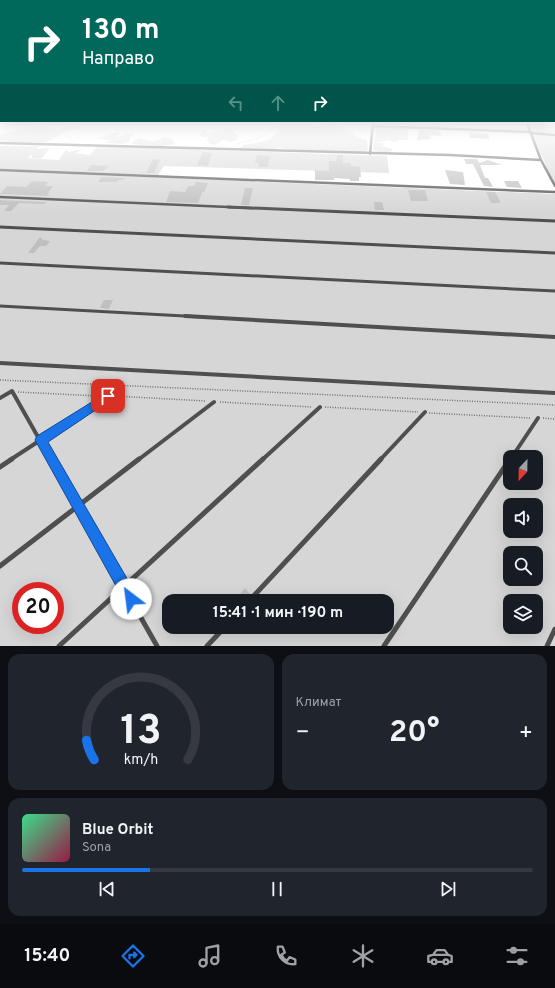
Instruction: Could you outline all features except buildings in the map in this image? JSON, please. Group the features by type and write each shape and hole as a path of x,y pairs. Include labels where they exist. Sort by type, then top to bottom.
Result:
{"lane":[{"path":"346,153 467,155 541,160"},
{"path":"538,153 555,186"},
{"path":"0,170 555,192"},
{"path":"0,196 555,221"},
{"path":"0,227 555,253"},
{"path":"0,263 555,292"},
{"path":"0,306 555,337"},
{"path":"0,363 555,393"},
{"path":"0,398 12,391 157,646"},
{"path":"0,467 108,396"},
{"path":"0,566 214,402"},
{"path":"59,646 320,407"},
{"path":"256,594 425,412"},
{"path":"516,450 538,418"},
{"path":"384,646 503,470"},
{"path":"547,646 555,629"},
{"path":"207,646 218,634"}],"path":[{"path":"0,380 555,405"},
{"path":"12,391 555,419"}],"shaded area":[{"path":"0,153 46,153 42,158 32,158 31,154 28,158 59,160 64,153 90,155 92,153 305,153 387,156 389,173 164,166 158,175 0,169"},
{"path":"541,153 555,153 555,187"},
{"path":"0,171 555,194 555,646 0,646"}],"route":[{"path":"108,396 41,440 131,599"}]}
